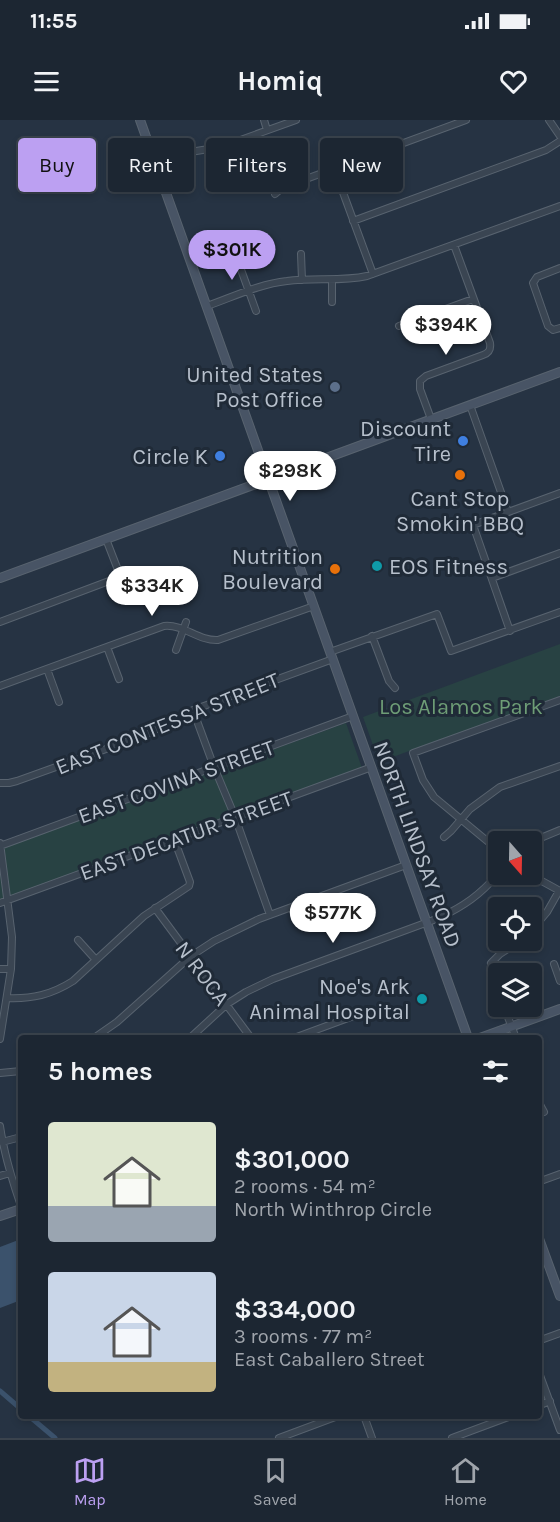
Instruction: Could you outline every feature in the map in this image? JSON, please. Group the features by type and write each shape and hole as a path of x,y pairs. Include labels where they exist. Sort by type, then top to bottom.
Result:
{"main road":[{"name":"NORTH LINDSAY ROAD","path":"140,120 146,138"},
{"name":"NORTH LINDSAY ROAD","path":"166,192 467,1035"},
{"path":"0,578 560,372"},
{"path":"488,1035 560,1009"},
{"path":"0,1216 18,1209"},
{"path":"542,1247 560,1294"}],"street":[{"path":"264,120 267,130"},
{"path":"194,152 214,149 296,120"},
{"path":"403,141 450,123 466,120"},
{"path":"549,120 560,136"},
{"path":"353,221 546,150 560,141"},
{"path":"275,194 287,186 320,173"},
{"path":"343,192 373,274"},
{"path":"207,306 280,282 302,279 349,279 373,274 560,206"},
{"path":"231,242 256,311"},
{"path":"431,419 420,389 420,381 426,376 483,356 490,351 490,343 454,245"},
{"path":"301,254 302,279"},
{"path":"560,268 539,276 533,285 547,323 551,329 560,328"},
{"path":"332,280 332,302"},
{"path":"399,326 473,299"},
{"path":"470,405 508,512"},
{"path":"560,494 473,525 510,631 560,612"},
{"path":"0,622 112,581 118,576 118,570 106,539"},
{"path":"492,578 560,553"},
{"path":"0,686 164,626 185,625 207,639 218,640 314,606"},
{"name":"EAST CONTESSA STREET","path":"0,783 17,781 145,735 193,710 331,656 372,636 437,614 451,651 510,631"},
{"path":"176,650 185,625"},
{"path":"372,636 389,681 395,688"},
{"path":"107,646 119,679"},
{"path":"47,669 59,702"},
{"path":"488,842 434,797 423,780 413,753 560,700"},
{"path":"193,710 270,915"},
{"name":"EAST COVINA STREET","path":"0,844 353,716"},
{"path":"444,837 470,809 500,788 560,765"},
{"name":"EAST DECATUR STREET","path":"0,903 372,767"},
{"path":"542,837 560,830"},
{"path":"7,998 26,999 54,992 73,981 131,927 190,885 174,839"},
{"path":"0,844 12,937 11,969 0,1039"},
{"path":"98,1035 117,1022 191,956 214,941 270,915 406,865"},
{"path":"542,881 560,891 542,918"},
{"path":"193,1035 226,1004 246,992 273,979 440,918 462,907 489,885"},
{"name":"N ROCA","path":"155,908 249,1035"},
{"path":"78,940 96,960"},
{"path":"491,963 504,951"},
{"path":"554,964 560,981"},
{"path":"0,969 11,969"},
{"path":"302,1035 359,1014"},
{"path":"508,1017 515,1035"},
{"path":"0,1073 18,1071"},
{"path":"542,1108 544,1112"},
{"path":"0,1126 2,1142 18,1198"},
{"path":"2,1142 18,1138"},
{"path":"0,1176 10,1173"},
{"path":"542,1181 560,1174"},
{"path":"542,1340 560,1333"},
{"path":"542,1380 560,1430"},
{"path":"542,1404 550,1401"},
{"path":"279,1438 330,1419"},
{"path":"365,1419 372,1438"},
{"path":"452,1438 503,1419"}],"green space":[{"name":"Los Alamos Park","path":"560,644 560,696 379,762 363,717"},
{"name":"Los Alamos Park","path":"346,723 362,768 0,900 0,849"}],"water":[{"path":"18,1240 18,1301 0,1308 0,1247"}],"waterway":[{"path":"0,1391 18,1406"},
{"path":"33,1419 55,1438"}],"place":[{"name":"United States Post Office","path":"335,387"},
{"name":"Discount Tire","path":"463,441"},
{"name":"Circle K","path":"220,456"},
{"name":"Cant Stop Smokin' BBQ","path":"460,475"},
{"name":"EOS Fitness","path":"377,566"},
{"name":"Nutrition Boulevard","path":"335,569"},
{"name":"Noe's Ark Animal Hospital","path":"422,999"}]}
